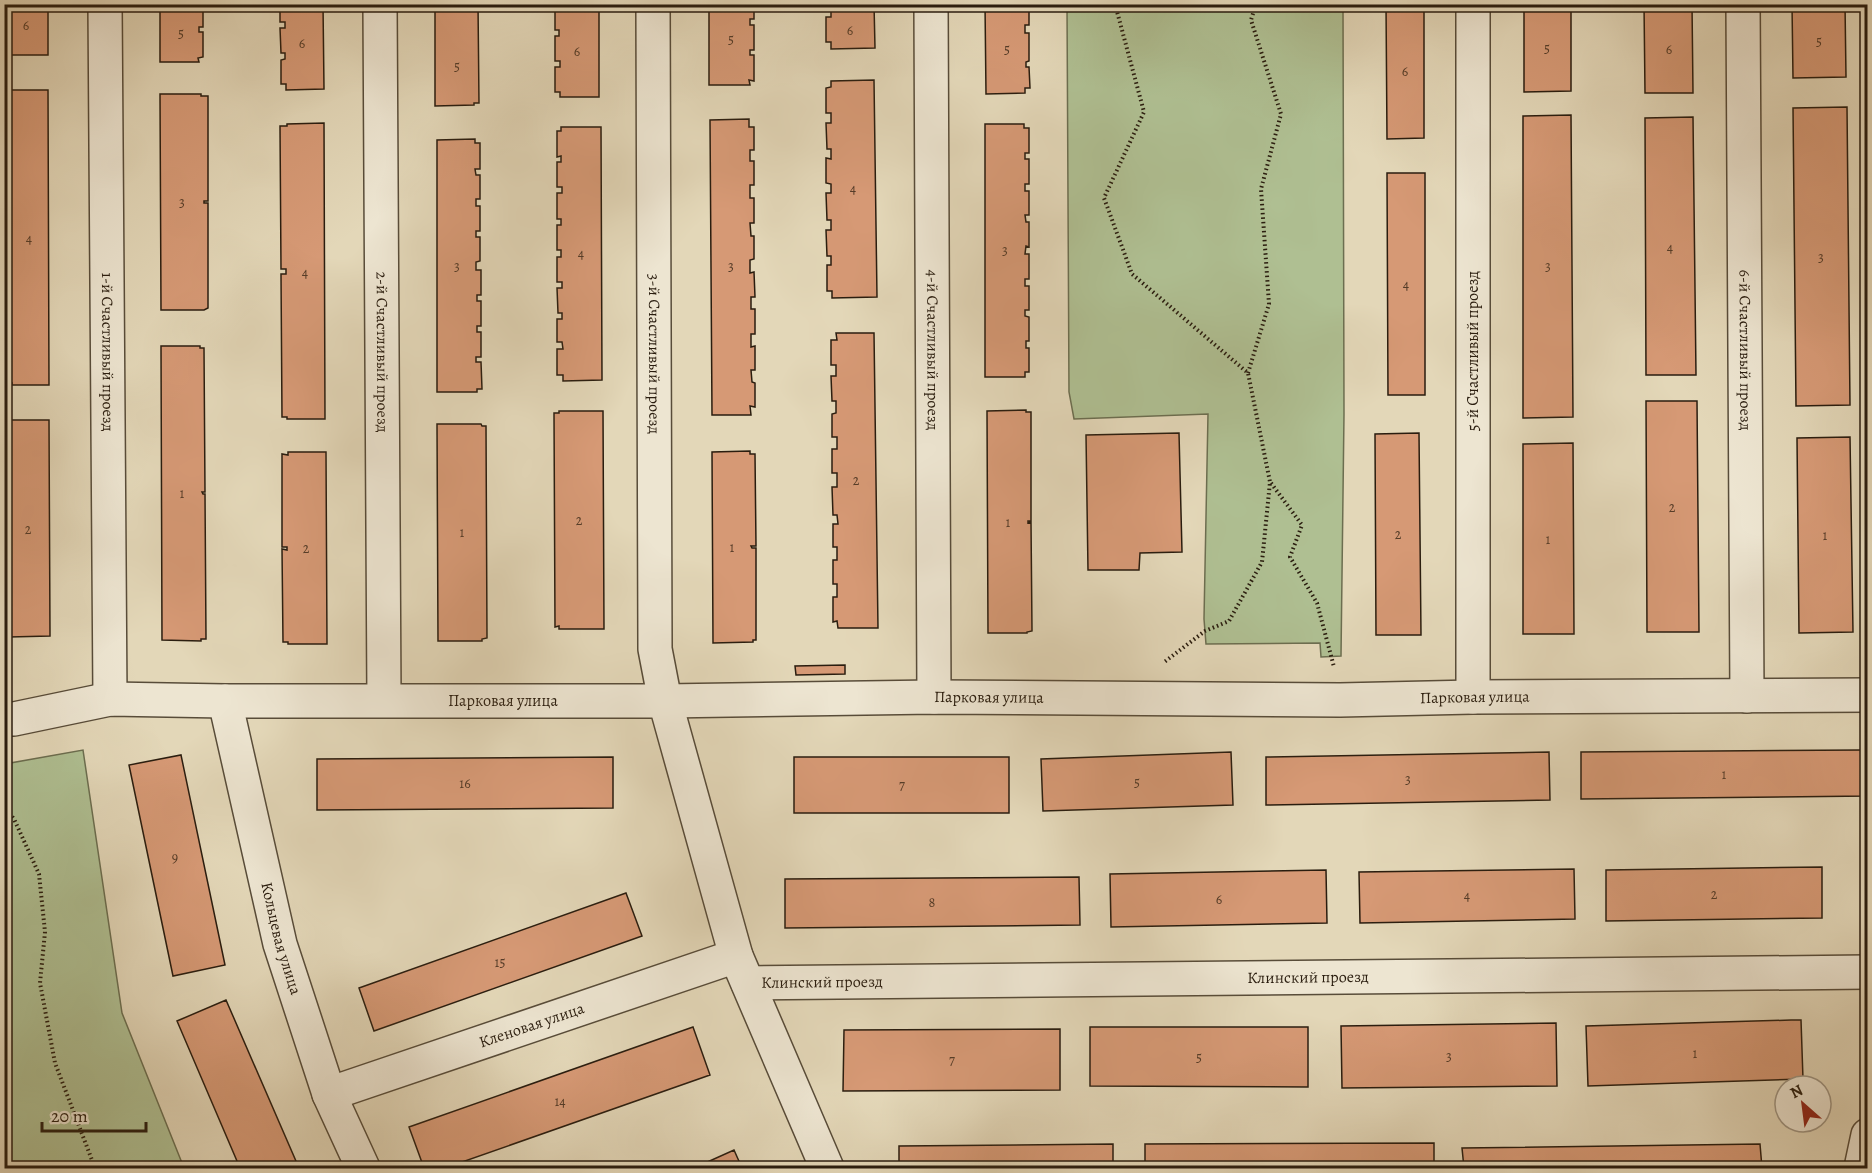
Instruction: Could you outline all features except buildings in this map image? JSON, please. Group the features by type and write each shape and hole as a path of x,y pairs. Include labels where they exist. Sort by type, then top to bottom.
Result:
{"street":[{"name":"1-й Счастливый проезд","path":"105,4 110,699"},
{"name":"2-й Счастливый проезд","path":"380,4 384,700"},
{"name":"3-й Счастливый проезд","path":"653,4 656,649 665,701"},
{"name":"4-й Счастливый проезд","path":"931,4 934,697"},
{"name":"5-й Счастливый проезд","path":"1473,4 1473,696"},
{"name":"6-й Счастливый проезд","path":"1743,4 1747,696"},
{"name":"Парковая улица","path":"4,719 14,719 110,699 665,701 934,697 1340,700 1473,696 1868,695"},
{"name":"Кольцевая улица","path":"225,701 280,944 329,1094 363,1168"},
{"path":"665,701 742,970 827,1168"},
{"name":"Кленовая улица","path":"329,1094 742,970"},
{"name":"Клинский проезд","path":"742,970 1868,972"},
{"path":"1861,1168 1868,1135"}],"path":[{"path":"1115,4 1144,111 1104,198 1132,274 1248,373"},
{"path":"1139,699 1162,664 1205,631 1229,621 1262,562 1270,482 1248,373 1269,304 1261,189 1281,114 1251,21 1256,4"},
{"path":"1270,482 1302,525 1290,557 1317,603 1332,658 1340,700"},
{"path":"4,806 14,819 39,874 45,932 40,983 55,1063 96,1168"}],"green space":[{"path":"1067,5 1343,5 1344,414 1341,656 1321,657 1320,643 1206,644 1204,619 1208,414 1074,419 1069,392"},
{"path":"83,750 122,1013 184,1168 5,1168 5,764"}]}
